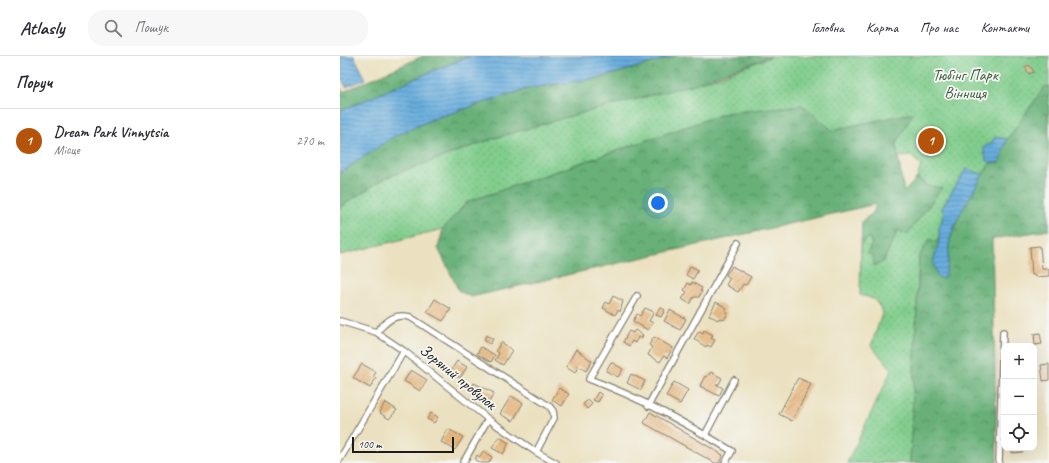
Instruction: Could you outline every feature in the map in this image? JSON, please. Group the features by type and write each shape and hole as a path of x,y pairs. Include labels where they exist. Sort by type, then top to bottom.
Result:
{"street":[{"path":"648,406 738,243"},
{"path":"637,296 589,379 618,390 705,435 732,451 726,463"},
{"path":"376,332 391,319 400,314 410,316 550,406 553,411 554,418 536,452"},
{"name":"Зоряний провулок","path":"340,321 376,332 404,351 488,418 536,452 556,463"},
{"path":"999,463 1003,332"},
{"path":"340,459 404,351"},
{"path":"705,435 734,380"},
{"path":"464,463 488,418"}],"green space":[{"path":"423,56 470,56 340,111 340,87 343,92"},
{"path":"676,56 772,56 691,85 563,118 489,140 385,178 340,207 340,173 393,137 433,119 530,88 599,78"},
{"name":"Тюбінг Парк Вінниця","path":"772,56 1049,56 1049,87 1045,87 983,174 966,170 947,204 939,241 929,240 919,257 910,463 847,463 892,369 871,346 883,311 874,299 860,295 861,245 869,237 872,243 870,249 898,230 941,188 928,186 917,178 921,165 911,156 898,157 896,144 912,113 832,130 802,105 726,113 467,202 443,229 340,255 340,207 385,178 489,140 563,118 722,76"},
{"path":"1045,86 1049,87 1049,230 992,239 997,463 910,463 919,257 929,240 939,241 933,263 946,273 950,240 962,207 983,174"},
{"path":"802,105 832,130 913,113 896,144 904,192 917,178 928,186 942,188 907,235 898,230 883,262 874,266 873,256 867,253 872,243 869,237 861,245 862,221 873,213 876,204 471,297 459,291 438,248 443,229 467,202 726,113"}],"water":[{"path":"340,56 354,56 366,79 346,87 340,76"},
{"path":"470,56 676,56 599,78 530,88 433,119 393,137 340,173 340,111"},
{"path":"995,137 1007,139 1000,162 992,163 987,161 983,149 986,145 990,145"},
{"path":"966,169 983,174 956,222 949,245 947,270 943,279 937,276 933,263 939,241 939,228 944,215 942,208"}],"building":[{"path":"1029,65 1034,72 1029,74 1025,67"},
{"path":"1040,246 1042,269 1049,269 1049,276 1035,277 1035,275 1032,275 1030,247"},
{"path":"691,266 698,270 693,279 686,275"},
{"path":"732,266 751,277 746,285 743,284 738,292 726,285 730,278 726,275"},
{"path":"692,282 702,288 700,291 702,291 699,297 694,297 690,304 682,299 687,292 684,290 688,283 691,285"},
{"path":"613,296 623,301 620,312 618,310 615,315 603,308 606,302 609,304"},
{"path":"435,299 451,309 443,321 427,312"},
{"path":"716,302 727,308 725,312 728,313 724,320 719,318 718,320 709,315"},
{"path":"660,307 665,310 661,317 656,315"},
{"path":"645,308 654,312 649,321 653,323 648,330 633,321 637,314 640,316"},
{"path":"670,310 686,319 680,330 664,321"},
{"path":"635,330 643,335 641,339 638,337 635,343 632,341 629,346 623,342 629,331 633,333"},
{"path":"704,330 713,335 711,338 715,340 711,347 707,345 706,347 694,339 699,331 703,333"},
{"path":"1040,333 1042,344 1037,345 1037,343 1035,343 1034,334"},
{"path":"486,335 493,339 490,344 484,340"},
{"path":"654,337 673,348 667,358 664,356 660,362 648,355 652,347 649,345"},
{"path":"501,342 512,350 503,365 495,360 499,353 496,351"},
{"path":"481,347 495,355 491,362 477,354"},
{"path":"576,349 592,361 586,371 578,366 575,373 566,367"},
{"path":"457,361 467,367 460,378 450,372"},
{"path":"611,362 623,369 618,377 606,371"},
{"path":"362,364 376,372 373,377 376,378 370,388 353,378"},
{"path":"1049,364 1049,380 1043,381 1041,365"},
{"path":"411,370 427,380 420,391 404,381"},
{"path":"711,372 722,378 719,384 716,384 723,388 719,396 700,386 705,376 707,377"},
{"path":"631,374 645,381 641,390 627,383"},
{"path":"798,378 811,384 792,421 779,414"},
{"path":"674,382 688,390 680,404 666,396"},
{"path":"474,383 494,393 488,404 472,395 474,391 471,389"},
{"path":"559,388 569,394 562,406 552,400"},
{"path":"598,392 602,395 598,402 593,400"},
{"path":"511,396 523,403 513,421 500,414"},
{"path":"588,400 592,404 587,409 583,404"},
{"path":"385,402 397,410 389,419 380,413"},
{"path":"650,412 723,455 719,463 715,463 644,423"},
{"path":"431,413 438,417 434,423 427,419"},
{"path":"448,429 463,437 455,450 441,442"},
{"path":"499,437 509,443 503,454 492,448"},
{"path":"483,451 492,457 489,463 480,463 475,460 477,455 480,457"},
{"path":"1012,451 1023,451 1023,452 1012,453"}],"place":[{"name":"Dream Park Vinnytsia","path":"931,141"}]}
